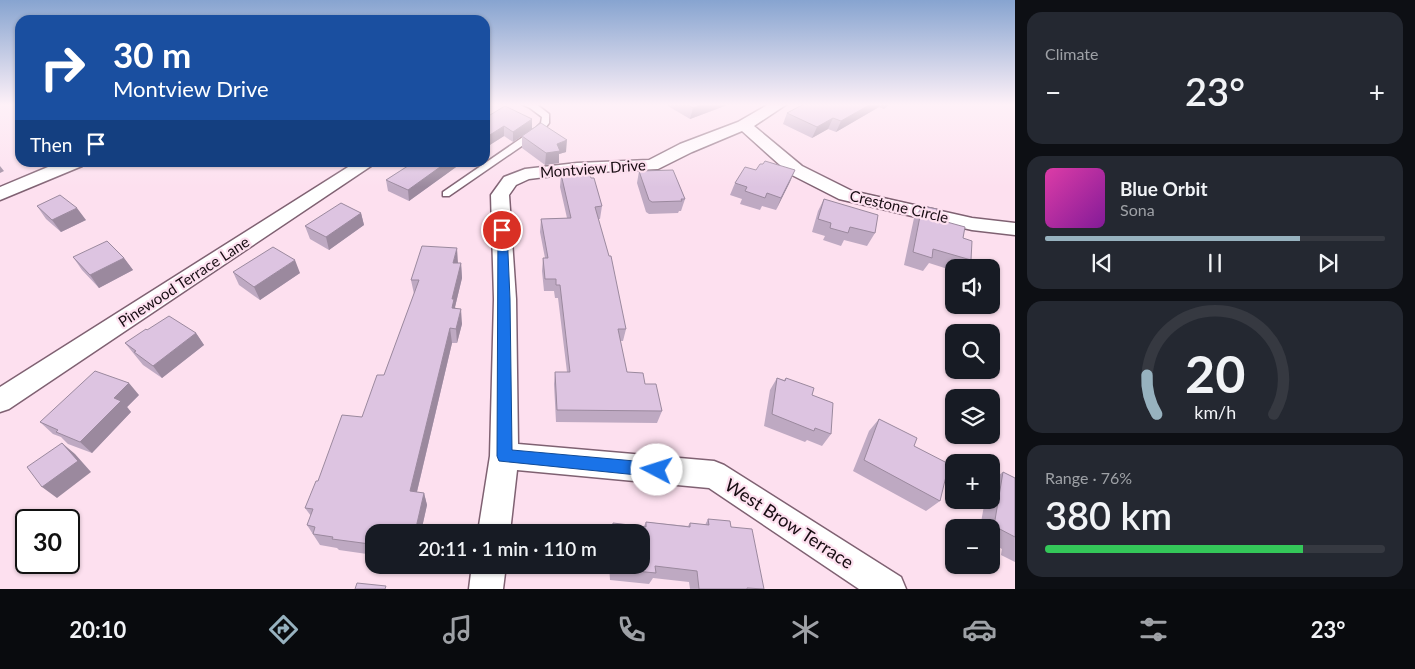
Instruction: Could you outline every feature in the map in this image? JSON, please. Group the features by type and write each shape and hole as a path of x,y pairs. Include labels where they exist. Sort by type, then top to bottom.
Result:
{"street":[{"name":"Montview Drive","path":"495,524 504,456 505,299 500,195 510,181 525,174 560,170 652,165 686,148 728,131"},
{"name":"Crestone Circle","path":"751,131 796,170 846,195 972,224 1015,229"},
{"path":"0,194 64,167"},
{"name":"Pinewood Terrace Lane","path":"0,401 361,167"},
{"name":"West Brow Terrace","path":"504,456 714,475 889,589"},
{"path":"486,589 488,574"}],"lane":[{"path":"490,164 537,131"},
{"path":"446,194 485,167"}],"building":[{"path":"529,131 554,131 567,140 557,144 560,151 546,153 522,136"},
{"path":"765,161 795,170 781,198 767,193 765,198 745,191 747,187 735,183 745,167 756,170"},
{"path":"406,167 440,167 408,190 386,180"},
{"path":"673,170 685,199 681,199 682,201 652,202 649,200 639,171"},
{"path":"589,173 591,178 594,178 602,206 595,207 609,256 611,256 626,329 618,329 627,372 643,373 645,384 656,384 662,411 557,410 555,372 570,372 560,285 556,285 556,279 545,279 543,258 548,258 541,219 571,218 561,174"},
{"path":"60,195 77,208 52,220 37,206"},
{"path":"824,199 878,215 875,233 850,227 848,233 830,228 831,223 818,219"},
{"path":"341,203 361,213 326,237 305,226"},
{"path":"922,206 937,209 936,219 965,227 963,238 972,241 971,259 933,249 932,258 913,252"},
{"path":"107,241 124,258 90,275 73,257"},
{"path":"422,246 457,248 453,263 461,263 452,299 454,299 452,308 461,309 456,329 450,328 410,491 424,493 417,524 365,524 365,543 332,539 333,537 313,534 315,527 307,525 313,509 305,508 316,481 318,481 342,415 362,417 377,375 384,375 419,280 411,280"},
{"path":"273,247 295,260 254,287 233,272"},
{"path":"169,316 196,333 153,366 125,343"},
{"path":"95,371 129,383 114,398 121,401 80,442 56,432 58,430 40,422"},
{"path":"777,378 785,381 786,378 814,388 812,395 833,403 831,434 815,428 814,431 772,414"},
{"path":"879,419 917,438 914,446 945,462 945,480 940,501 864,460"},
{"path":"62,443 78,461 42,487 27,467"},
{"path":"1003,472 1015,478 1015,537 1000,529 1000,519 995,519 997,509 1000,509 1000,490"},
{"path":"708,519 730,521 731,527 752,529 764,589 699,589 697,571 655,566 656,573 650,572 650,524 646,524 646,522 690,527 690,523 709,525"},
{"path":"357,583 386,586 385,589 355,589"}],"route":[{"path":"502,230 505,299 504,456 657,470"}]}
